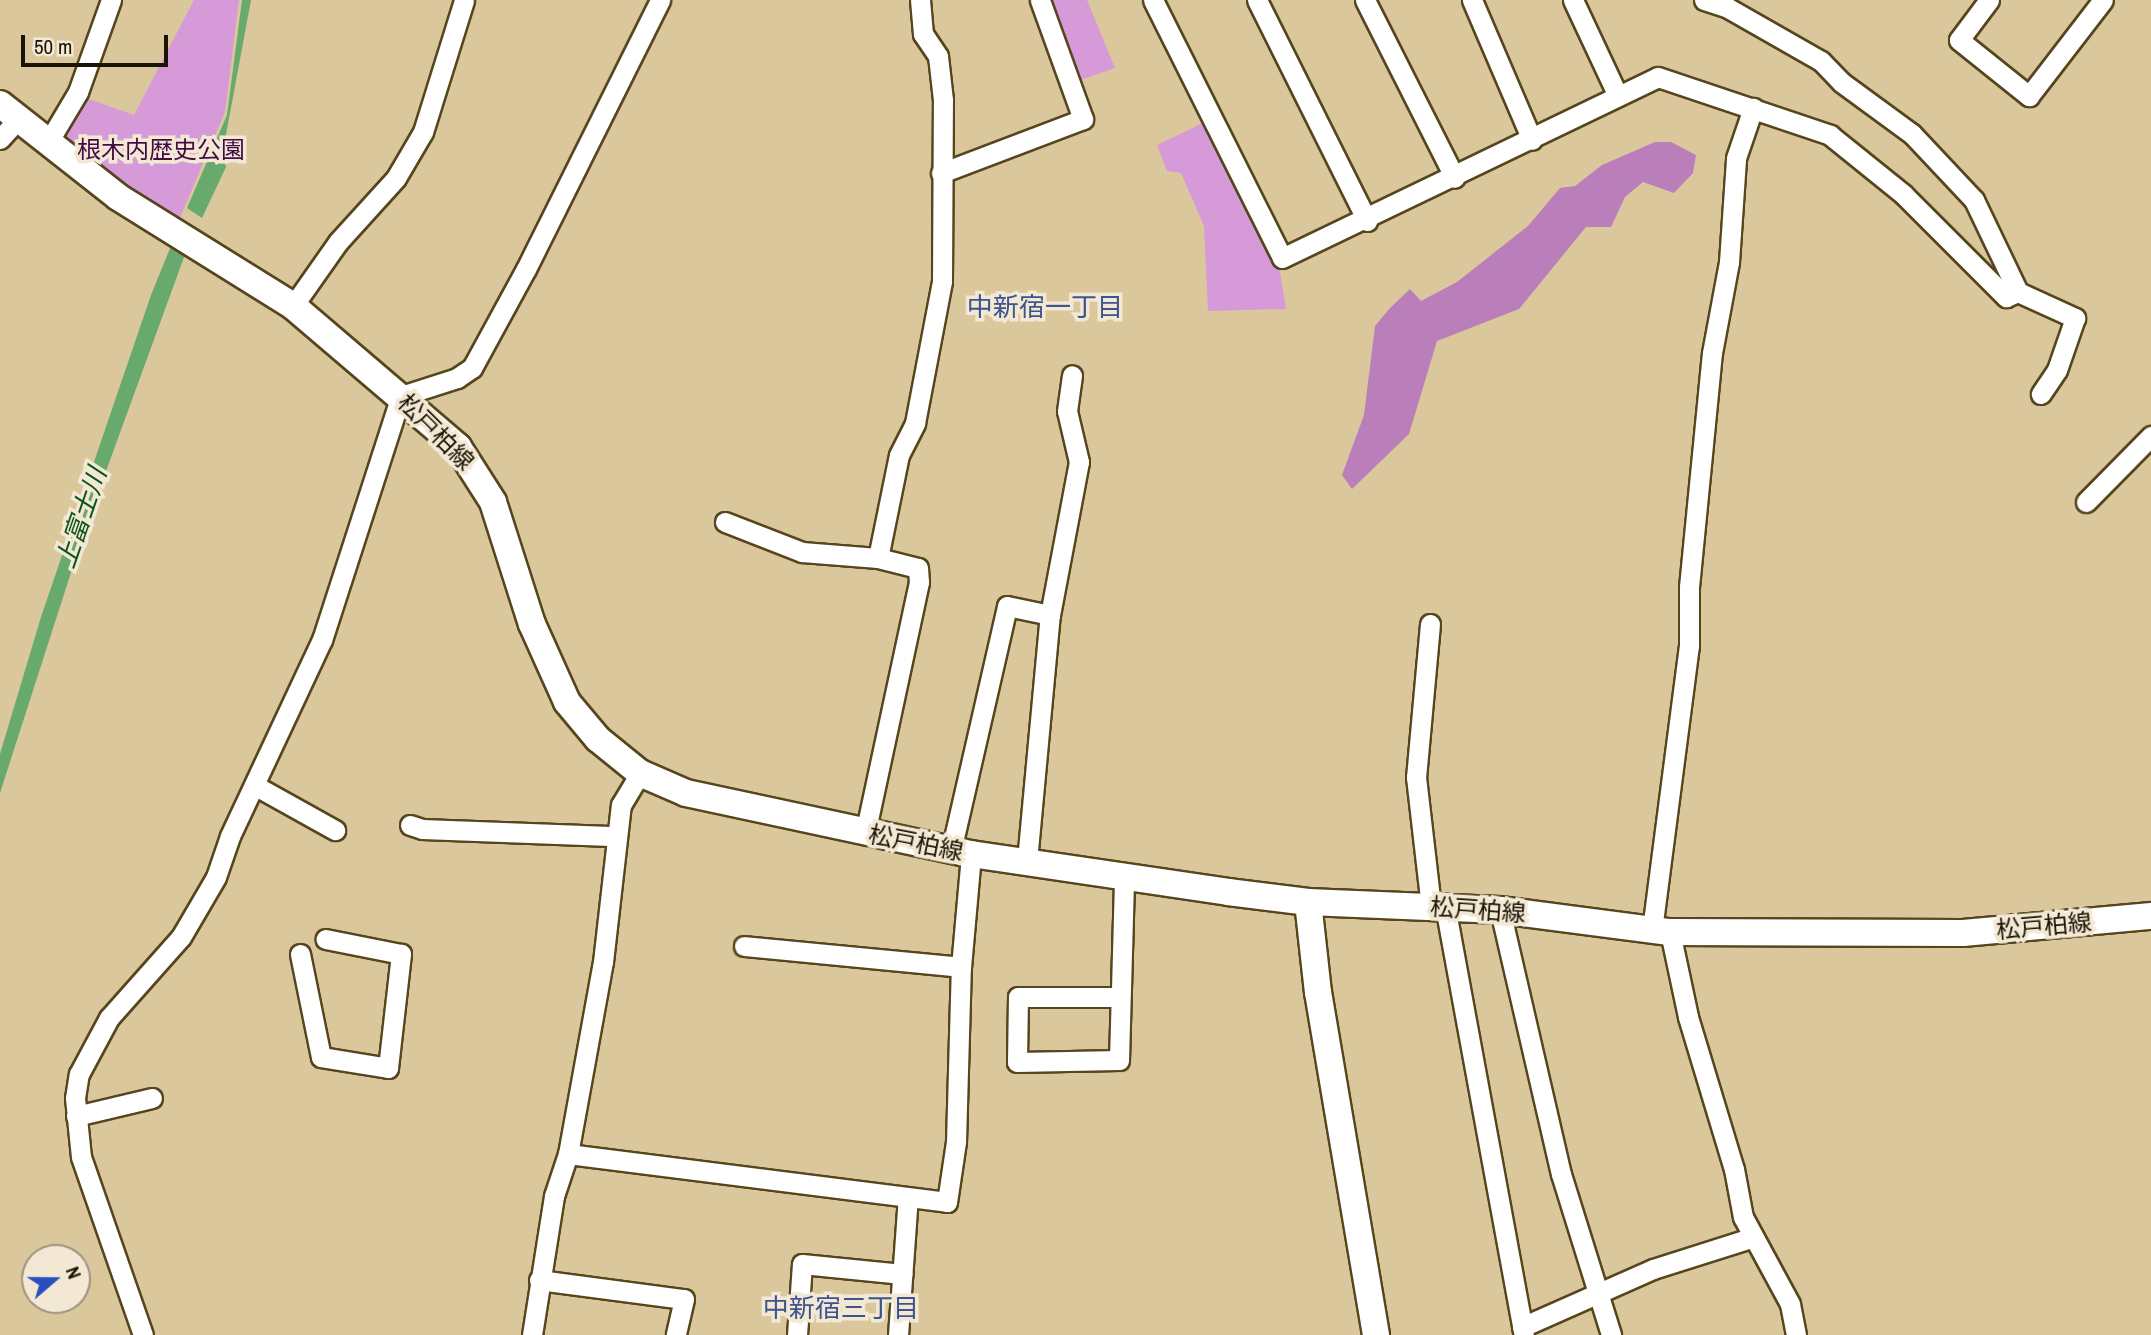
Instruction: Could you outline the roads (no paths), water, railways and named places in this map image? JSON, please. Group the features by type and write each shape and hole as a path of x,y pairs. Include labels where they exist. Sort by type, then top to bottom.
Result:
{"main road":[{"name":"松戸柏線","path":"5,121 47,144 118,197 293,306 458,447 493,502 532,624 567,702 598,739 640,773 734,807 865,834 961,852 1308,902 1500,911 1661,931 1963,933 2151,916"},
{"path":"1308,902 1318,992 1376,1335"}],"street":[{"path":"47,144 78,92 111,0"},
{"path":"293,306 338,242 396,178 423,132 464,0"},
{"path":"154,1335 141,1327 89,1183 76,1116 79,1074 91,1047 126,997 194,919 322,640 401,396 457,378 471,368 660,0"},
{"path":"878,558 899,455 915,423 942,281 940,173 943,100 938,56 923,34 920,0"},
{"path":"940,173 1083,119 1040,0"},
{"path":"1153,0 1282,258 1367,221 1658,77 1830,135 1903,194 2006,298 2018,292"},
{"path":"1257,0 1367,221"},
{"path":"1365,0 1454,178"},
{"path":"1472,0 1532,140"},
{"path":"1573,0 1618,96"},
{"path":"1704,0 1728,8 1821,61 1842,82 1912,134 1974,200 2018,292 2075,318 2057,370 2041,394"},
{"path":"1989,0 1959,40 2029,96 2103,0"},
{"path":"1753,108 1736,158 1729,262 1712,353 1689,587 1689,646 1661,931 1751,1238 1790,1304 1797,1335"},
{"path":"1027,861 1051,615 1079,462 1067,411 1072,375"},
{"path":"2086,502 2151,436"},
{"path":"725,522 802,552 878,558 918,568 919,582 865,834"},
{"path":"568,1154 947,1202 956,1142 961,852 1007,606 1051,615"},
{"path":"1430,624 1416,777 1438,906 1523,1331 1599,1291 1751,1238"},
{"path":"532,1335 554,1196 568,1154 603,962 621,805 640,773"},
{"path":"254,786 335,830"},
{"path":"410,825 422,830 617,836"},
{"path":"1120,997 1018,997 1017,1062 1119,1060 1124,876"},
{"path":"1500,911 1561,1174 1611,1335"},
{"path":"300,954 321,1057 388,1068 401,954 325,939"},
{"path":"744,946 961,967"},
{"path":"76,1116 152,1098"},
{"path":"898,1335 908,1197"},
{"path":"797,1335 802,1264 903,1274"},
{"path":"539,1280 684,1299 676,1335"}],"water":[{"path":"242,0 251,0 222,156 226,167 202,218 187,208 227,115"},
{"name":"上富士川","path":"173,241 187,249 86,526 0,793 0,754 41,617 151,295"}],"district":[{"name":"中新宿一丁目","path":"1045,307"},
{"name":"中新宿三丁目","path":"841,1308"}],"park label":[{"name":"根木内歴史公園","path":"161,150"}]}
